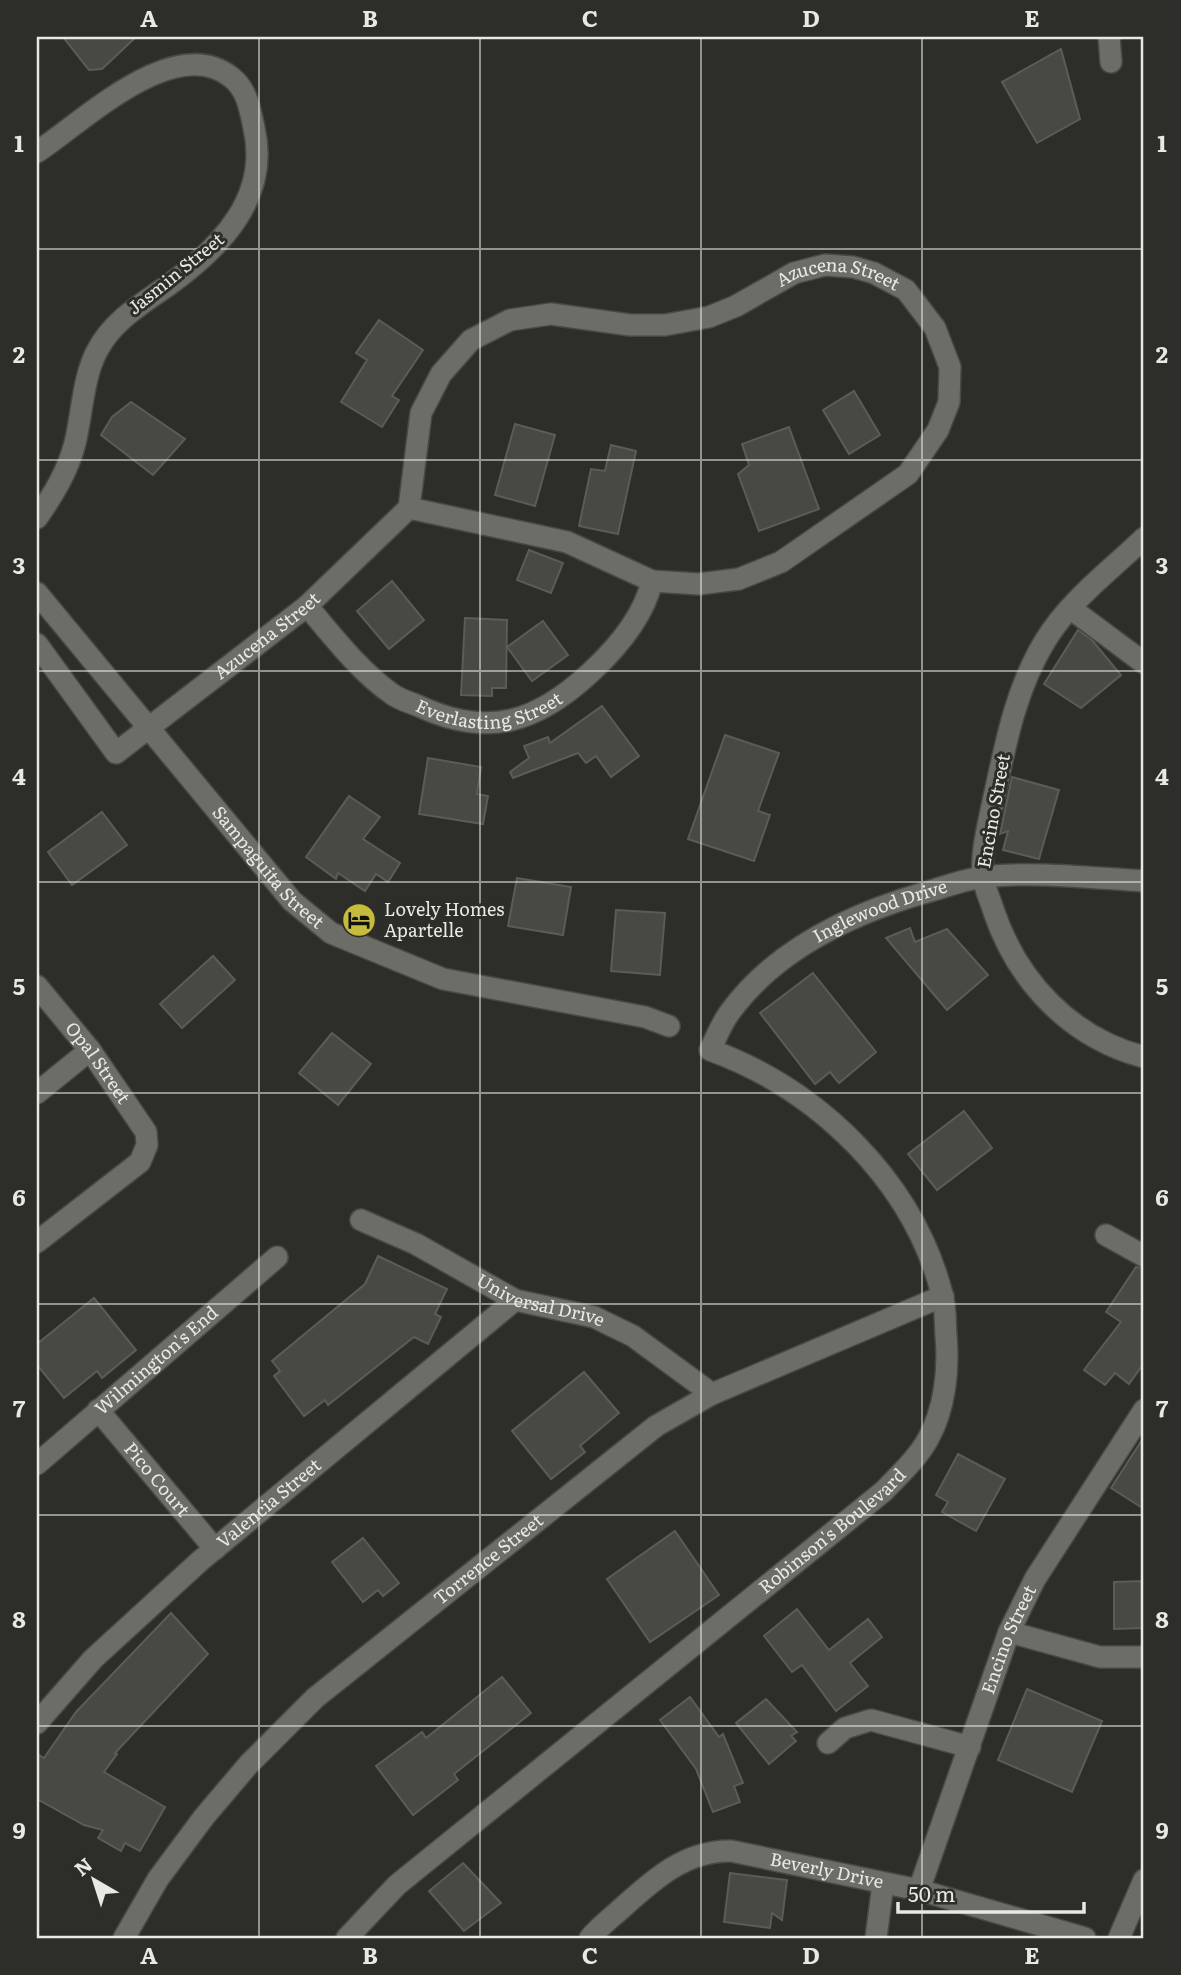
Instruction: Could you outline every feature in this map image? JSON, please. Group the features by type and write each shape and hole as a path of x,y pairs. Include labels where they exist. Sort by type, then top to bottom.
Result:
{"street":[{"path":"1109,37 1111,62"},
{"name":"Jasmin Street","path":"37,152 130,85 159,70 205,65 223,71 237,82 243,92 256,135 258,161 250,197 222,242 171,284 133,309 110,331 95,353 74,447 57,490 37,518"},
{"name":"Azucena Street","path":"37,644 116,753 307,606 409,508 421,413 441,374 471,340 510,320 551,314 630,325 666,326 709,317 794,272 825,265 874,272 906,290 935,328 950,367 949,402 939,430 908,474 781,562 738,579 699,584 652,582 567,542 409,508"},
{"name":"Encino Street","path":"1144,538 1070,608 1046,639 1020,695 990,815 983,877 1000,928 1024,973 1053,1009 1092,1037 1144,1057"},
{"name":"Everlasting Street","path":"307,606 358,664 393,695 433,713 471,725 506,723 571,691 601,663 642,608 652,582"},
{"name":"Sampaguita Street","path":"37,593 292,901 331,933 443,979 645,1017 669,1026"},
{"path":"1070,608 1144,663"},
{"name":"Inglewood Drive","path":"710,1050 728,1014 747,992 787,957 829,929 894,902 983,877 1060,876 1144,881"},
{"name":"Opal Street","path":"37,986 90,1050 146,1132 147,1145 140,1162 37,1242"},
{"path":"37,1093 90,1050"},
{"name":"Robinson's Boulevard","path":"347,1938 397,1885 851,1518 909,1465 929,1439 941,1403 948,1359 943,1296 923,1238 896,1191 858,1146 803,1099 773,1079 710,1050"},
{"name":"Universal Drive","path":"361,1220 416,1244 515,1300 594,1317 634,1336 712,1394"},
{"path":"1106,1235 1144,1256"},
{"name":"Wilmington's End","path":"37,1464 277,1257"},
{"name":"Torrence Street","path":"124,1938 158,1880 204,1817 249,1763 315,1698 656,1426 712,1394 943,1296"},
{"name":"Valencia Street","path":"37,1723 93,1659 215,1549 515,1300"},
{"name":"Pico Court","path":"98,1410 215,1549"},
{"name":"Encino Street","path":"919,1890 1009,1632 1035,1579 1144,1410"},
{"path":"1009,1632 1100,1657 1144,1657"},
{"path":"828,1743 845,1728 871,1720 970,1747"},
{"name":"Beverly Drive","path":"590,1938 649,1884 674,1866 695,1855 714,1850 731,1851 919,1890 1085,1938"},
{"path":"1119,1938 1144,1880"},
{"path":"876,1938 883,1884"}],"building":[{"path":"63,37 136,37 102,69 89,70"},
{"path":"1061,49 1080,119 1037,143 1002,82"},
{"path":"379,320 423,350 392,396 399,400 382,427 341,402 367,360 356,353"},
{"path":"854,391 880,435 849,454 823,410"},
{"path":"131,402 185,439 153,475 101,435 112,417"},
{"path":"515,424 555,435 535,506 495,495"},
{"path":"789,427 819,509 759,531 738,474 749,465 742,444"},
{"path":"611,445 636,451 618,534 579,526 591,469 605,471"},
{"path":"529,550 563,563 551,593 517,580"},
{"path":"392,581 424,620 389,649 357,611"},
{"path":"465,618 507,620 506,688 492,688 492,696 461,695"},
{"path":"543,621 568,655 532,681 507,647"},
{"path":"1078,630 1092,640 1121,675 1081,708 1044,684"},
{"path":"602,706 639,756 611,777 596,756 586,763 578,753 513,778 510,772 529,758 524,746 548,737 550,743"},
{"path":"725,735 779,753 758,811 770,815 754,861 688,839"},
{"path":"428,758 481,767 477,794 488,796 483,824 419,814"},
{"path":"1012,777 1059,790 1039,859 1003,850 1008,831 1000,834"},
{"path":"349,796 380,817 363,839 400,863 388,882 376,874 365,891 338,873 336,879 306,857"},
{"path":"102,812 127,845 72,885 48,852"},
{"path":"517,878 571,887 563,935 508,926"},
{"path":"616,910 665,913 660,975 611,971"},
{"path":"910,928 915,942 947,929 988,975 947,1010 886,938"},
{"path":"213,956 235,980 182,1028 160,1004"},
{"path":"813,973 876,1052 839,1083 830,1072 815,1084 760,1013"},
{"path":"332,1033 371,1064 338,1105 299,1073"},
{"path":"964,1111 992,1148 937,1190 908,1154"},
{"path":"378,1256 447,1289 435,1314 441,1317 428,1344 414,1337 328,1405 325,1400 304,1416 274,1376 280,1371 272,1361 365,1284"},
{"path":"1136,1267 1144,1269 1144,1363 1129,1384 1115,1373 1105,1385 1084,1370 1121,1322 1106,1312"},
{"path":"94,1298 136,1350 102,1378 97,1371 64,1398 37,1365 37,1344"},
{"path":"584,1372 619,1413 580,1446 585,1452 551,1479 512,1431"},
{"path":"1144,1437 1144,1509 1111,1488"},
{"path":"958,1454 1005,1479 976,1531 942,1512 948,1502 936,1495"},
{"path":"675,1531 719,1595 650,1642 607,1579"},
{"path":"363,1538 399,1583 383,1596 378,1590 363,1602 332,1562"},
{"path":"1144,1581 1144,1628 1114,1629 1114,1582"},
{"path":"797,1609 829,1650 868,1619 882,1637 850,1663 868,1686 836,1711 802,1665 792,1672 764,1636"},
{"path":"171,1613 208,1654 115,1753 117,1754 104,1772 165,1807 140,1851 125,1843 121,1851 98,1838 103,1830 84,1825 37,1799 37,1754 44,1758 76,1712"},
{"path":"502,1677 531,1713 454,1774 458,1780 413,1815 376,1766 422,1732 426,1738"},
{"path":"1027,1689 1102,1721 1072,1792 998,1760"},
{"path":"690,1697 719,1737 723,1734 743,1783 734,1786 740,1802 713,1812 696,1769 660,1720"},
{"path":"766,1699 797,1732 791,1736 796,1741 769,1764 736,1723"},
{"path":"463,1863 501,1903 464,1931 429,1891"},
{"path":"730,1873 787,1880 782,1920 772,1913 770,1928 724,1922"}],"place":[{"name":"Lovely Homes Apartelle","path":"359,920"}]}
